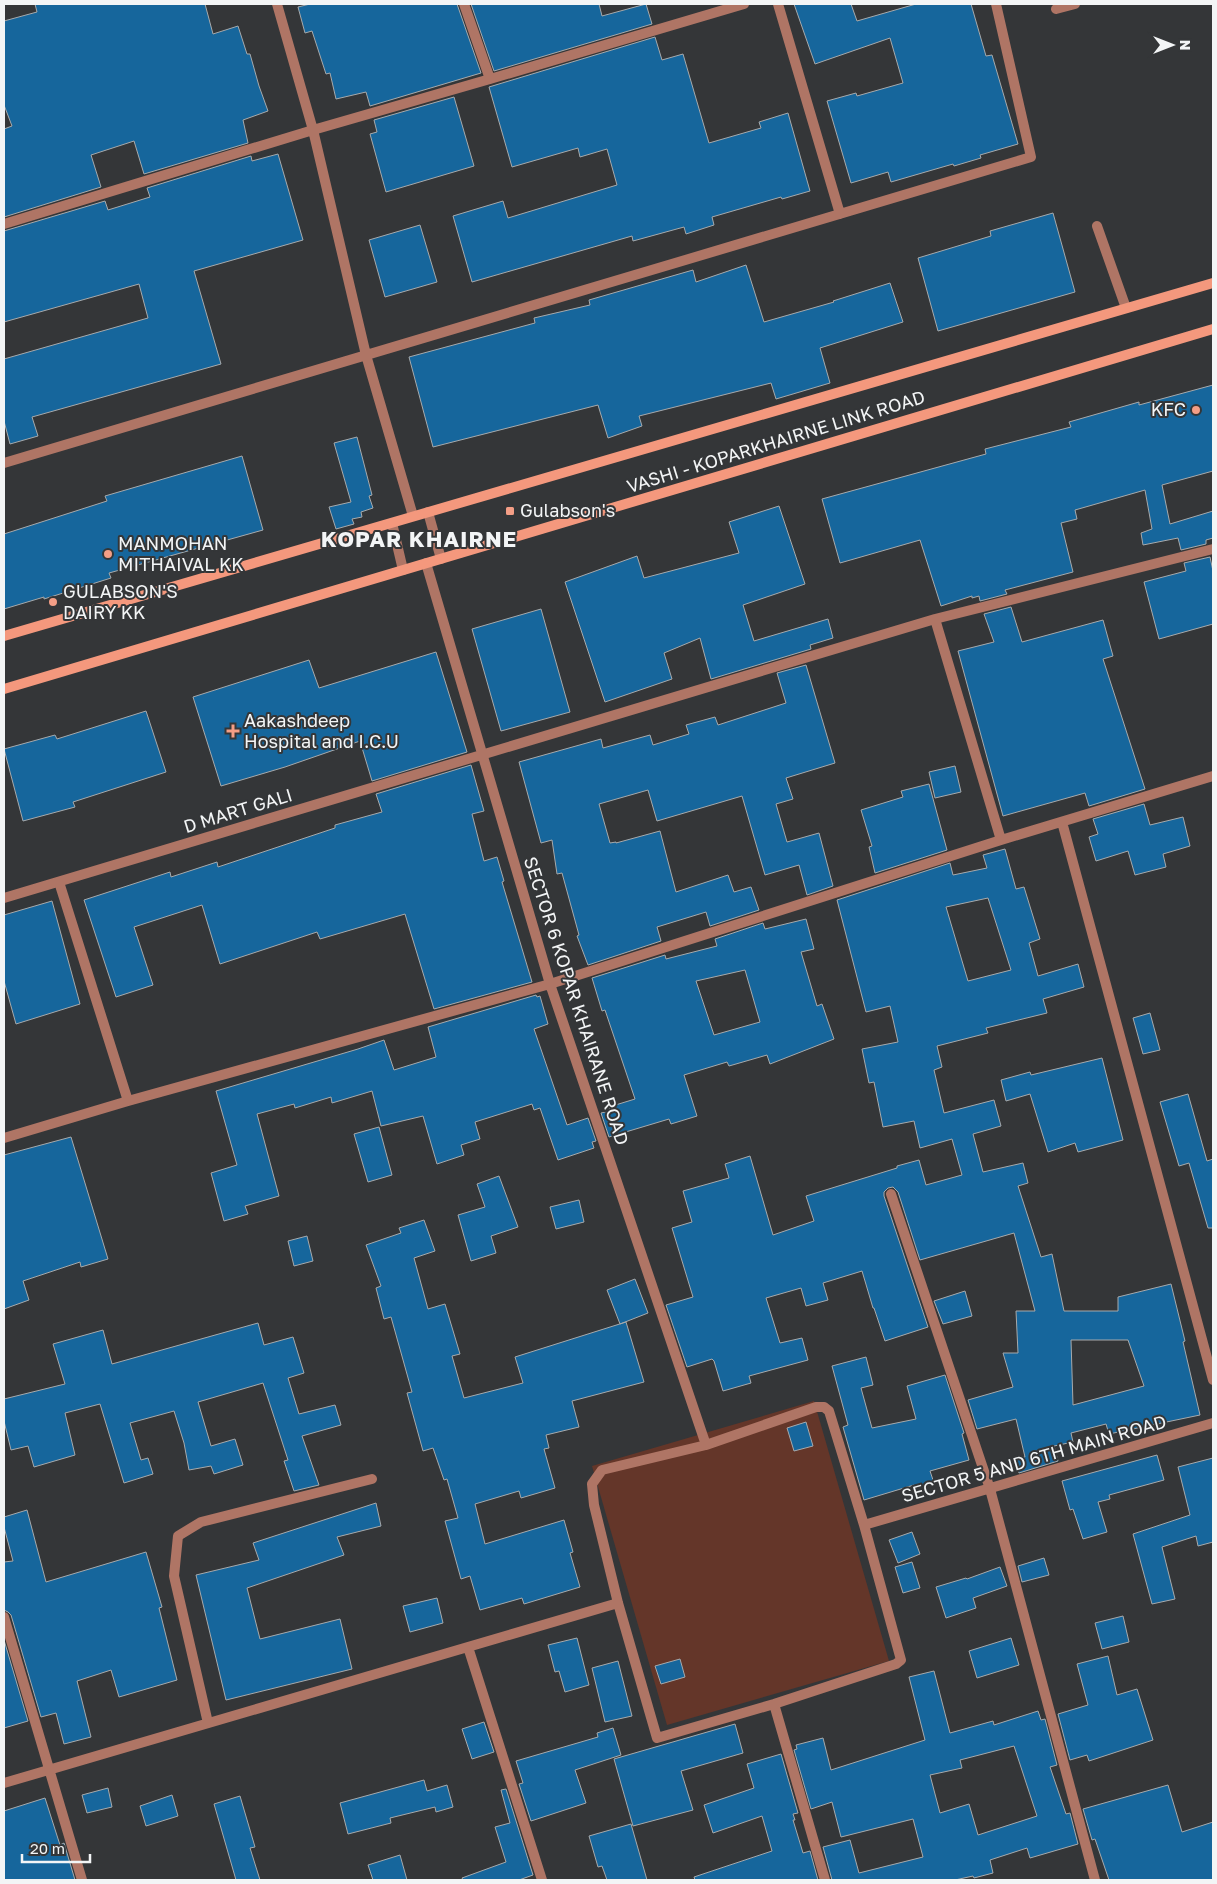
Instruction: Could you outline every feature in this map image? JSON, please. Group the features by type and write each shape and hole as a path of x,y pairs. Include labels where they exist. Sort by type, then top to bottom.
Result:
{"main road":[{"name":"VASHI - KOPARKHAIRNE LINK ROAD","path":"4,636 1213,283"},
{"name":"VASHI - KOPARKHAIRNE LINK ROAD","path":"4,689 1213,329"}],"street":[{"path":"277,4 313,130 366,355 413,516"},
{"path":"464,4 490,80"},
{"path":"4,224 313,130 490,80 744,4"},
{"path":"778,4 840,214"},
{"path":"4,463 1031,157 996,4"},
{"path":"1056,9 1074,4"},
{"path":"1098,226 1126,308"},
{"path":"428,512 441,559"},
{"path":"392,522 403,570"},
{"name":"D MART GALI","path":"4,898 935,619 1213,549"},
{"name":"SECTOR 6 KOPAR KHAIRANE ROAD","path":"426,563 550,984 706,1446"},
{"path":"935,619 1001,840"},
{"path":"4,1138 128,1101 550,984 1001,840 1213,776"},
{"path":"1062,822 1213,1380"},
{"path":"59,882 128,1101"},
{"path":"891,1194 990,1489 1095,1880"},
{"path":"816,1407 829,1411 864,1525 901,1660 896,1664 774,1704 657,1738 618,1603 594,1506 592,1484 602,1470 706,1446 816,1407"},
{"name":"SECTOR 5 AND 6TH MAIN ROAD","path":"864,1525 1213,1423"},
{"path":"208,1723 174,1576 178,1536 201,1522 372,1479"},
{"path":"4,1783 618,1603"},
{"path":"4,1617 82,1880"},
{"path":"468,1647 542,1880"},
{"path":"774,1704 825,1880"}],"shaded area":[{"path":"814,1401 889,1661 667,1725 592,1466"}],"building":[{"path":"35,4 205,4 213,34 238,26 247,54 250,54 268,111 243,120 248,143 144,174 134,141 91,155 101,187 4,217 4,129 12,126 4,105 4,21 37,12"},
{"path":"310,4 457,4 481,73 370,106 366,92 336,99 330,73 326,74 312,31 305,33 298,7"},
{"path":"471,4 599,4 602,16 646,4 652,24 494,71"},
{"path":"794,4 851,4 857,21 916,4 971,4 986,56 992,55 1018,144 980,155 981,158 891,182 888,172 851,183 827,101 856,93 857,96 903,83 890,38 815,64"},
{"path":"655,37 662,60 683,54 709,143 761,128 759,122 788,113 810,191 782,199 781,197 712,217 714,225 686,234 684,227 633,241 632,236 472,282 453,216 503,201 508,218 617,185 607,149 580,157 578,148 512,167 489,87"},
{"path":"454,97 474,166 386,192 370,134 377,132 374,120"},
{"path":"278,154 303,240 194,271 221,364 32,417 38,436 10,444 4,421 4,359 148,318 139,284 4,322 4,231 105,201 108,210 150,197 147,188 251,156 252,161"},
{"path":"1053,213 1075,292 938,331 918,258 991,236 990,231"},
{"path":"420,225 437,282 385,297 369,240"},
{"path":"746,265 764,322 834,302 890,283 903,322 820,348 830,383 776,399 771,383 639,416 642,426 608,438 598,405 433,447 409,357 535,323 534,318 590,305 589,300 693,270 696,282"},
{"path":"1213,385 1213,471 1162,485 1170,524 1213,511 1213,538 1206,540 1206,544 1181,550 1178,538 1143,545 1141,533 1152,529 1145,490 1075,510 1077,519 1061,523 1073,572 1005,590 1007,594 980,601 979,596 972,598 972,596 941,606 920,540 840,563 822,499 986,454 985,449 1071,427 1069,422 1139,402 1139,405"},
{"path":"357,437 372,495 369,496 373,508 361,512 362,517 352,519 354,524 336,529 329,507 351,502 334,443"},
{"path":"242,456 263,530 109,573 111,578 44,599 44,597 4,609 4,534 107,501 105,496"},
{"path":"779,506 805,584 743,605 754,641 828,619 833,638 810,645 811,649 711,679 700,638 664,653 672,679 605,702 565,582 637,556 644,578 739,553 729,522"},
{"path":"1210,557 1213,571 1213,624 1159,639 1144,582 1186,571 1184,563"},
{"path":"1011,607 1022,642 1103,620 1113,656 1103,659 1145,789 1089,806 1085,793 1003,816 958,651 994,642 984,614"},
{"path":"541,609 570,712 501,731 472,629"},
{"path":"436,652 467,752 372,781 360,741 285,767 221,786 193,697 309,660 319,688"},
{"path":"806,665 835,763 786,778 793,799 776,804 787,842 819,833 833,886 807,895 799,865 765,875 742,796 657,821 648,790 599,804 610,843 660,831 676,892 728,875 734,892 751,887 759,910 710,926 706,912 657,927 661,941 588,965 577,936 579,935 562,873 557,874 552,840 541,843 519,762 601,739 603,748 650,735 653,745 689,734 686,725 715,717 718,725 786,703 777,673"},
{"path":"146,711 166,772 73,802 75,807 23,821 4,749 55,735 57,739"},
{"path":"471,765 484,811 472,814 484,861 497,857 504,881 502,882 532,982 434,1009 405,914 320,939 317,932 220,964 202,905 134,927 153,985 116,997 84,900 170,872 171,877 217,862 218,867 335,828 335,825 382,812 376,794"},
{"path":"955,766 961,792 935,798 929,772"},
{"path":"929,784 947,850 875,873 869,847 872,846 861,810 903,797 901,791"},
{"path":"1144,804 1150,825 1183,817 1190,846 1163,854 1166,867 1135,875 1128,851 1096,861 1089,837 1098,834 1093,819"},
{"path":"1005,849 1016,889 1024,887 1040,939 1029,943 1038,976 1078,964 1084,987 1043,999 1047,1013 986,1028 988,1033 937,1046 942,1067 934,1070 944,1113 994,1100 1001,1126 973,1134 983,1172 1023,1163 1028,1183 1018,1186 1041,1257 1052,1254 1064,1311 1118,1311 1118,1297 1171,1284 1200,1415 1109,1434 1106,1424 1071,1433 1073,1442 1054,1446 1058,1461 1019,1473 1015,1459 1025,1457 1016,1419 977,1429 968,1400 1013,1387 1003,1353 1018,1353 1016,1311 1035,1311 1014,1233 920,1260 898,1192 893,1187 888,1188 884,1192 884,1196 928,1327 885,1341 862,1271 823,1283 828,1300 806,1306 801,1288 766,1298 780,1343 802,1338 808,1360 749,1376 751,1383 723,1391 712,1359 687,1367 666,1305 693,1297 672,1228 692,1222 683,1191 729,1178 725,1164 750,1156 773,1235 814,1221 806,1196 897,1168 897,1166 919,1160 926,1185 962,1175 952,1139 920,1148 914,1121 883,1127 874,1082 869,1083 862,1049 898,1042 890,1006 866,1012 837,900 950,863 953,875 987,868 983,855","holes":["988,898 1011,970 968,981 946,907","1071,1340 1128,1340 1144,1386 1073,1405"]},
{"path":"52,901 80,1004 16,1024 4,981 4,915"},
{"path":"806,919 814,949 801,952 817,1006 822,1004 834,1039 770,1064 767,1055 729,1066 727,1062 684,1075 697,1116 671,1124 669,1119 609,1137 601,1113 610,1111 609,1107 635,1099 605,1010 602,1011 592,978 665,955 666,959 717,946 715,939 763,923 765,929","holes":["745,970 760,1022 714,1035 696,981"]},
{"path":"536,995 537,997 540,996 548,1024 534,1029 567,1125 588,1118 596,1141 592,1142 594,1148 558,1160 540,1108 534,1110 532,1104 475,1122 480,1139 461,1145 464,1155 437,1164 423,1116 381,1126 372,1091 332,1103 331,1097 295,1108 294,1104 257,1114 279,1196 245,1206 248,1214 224,1221 211,1173 237,1165 216,1091 384,1040 394,1070 436,1057 428,1027"},
{"path":"1150,1013 1160,1050 1143,1054 1133,1018"},
{"path":"1102,1058 1123,1140 1078,1152 1075,1143 1048,1152 1030,1094 1006,1101 1001,1080 1030,1072 1031,1075"},
{"path":"1188,1094 1207,1161 1213,1159 1213,1228 1208,1228 1189,1163 1179,1166 1160,1102"},
{"path":"379,1127 392,1175 368,1182 354,1134"},
{"path":"71,1137 108,1259 81,1267 80,1262 23,1281 29,1300 4,1309 4,1155"},
{"path":"499,1176 518,1227 491,1236 496,1253 471,1261 458,1215 485,1207 477,1184"},
{"path":"579,1200 584,1222 556,1229 550,1207"},
{"path":"424,1220 435,1251 414,1258 428,1309 445,1304 460,1354 452,1356 464,1398 523,1383 515,1357 626,1322 644,1382 572,1401 579,1427 546,1435 549,1448 544,1449 555,1488 521,1498 519,1491 475,1504 485,1544 564,1520 573,1552 570,1553 580,1587 524,1604 522,1598 480,1610 470,1576 461,1579 445,1521 458,1518 447,1479 444,1480 433,1448 423,1451 407,1393 412,1392 391,1317 384,1319 376,1288 381,1286 366,1245 401,1233 399,1228"},
{"path":"307,1236 313,1261 294,1266 288,1241"},
{"path":"635,1279 648,1313 620,1324 607,1290"},
{"path":"965,1291 972,1316 943,1324 934,1301"},
{"path":"258,1323 264,1345 293,1337 304,1373 288,1378 299,1414 335,1405 341,1425 302,1436 319,1485 294,1491 284,1461 288,1460 263,1383 198,1402 211,1446 235,1439 243,1465 214,1474 211,1466 189,1470 184,1443 174,1411 130,1423 141,1460 148,1458 153,1474 124,1483 100,1404 65,1413 75,1455 34,1467 28,1446 11,1450 4,1421 4,1399 65,1384 53,1344 103,1330 112,1364"},
{"path":"866,1357 873,1385 861,1388 872,1428 916,1419 907,1386 945,1375 964,1433 962,1434 969,1460 930,1471 934,1483 916,1489 914,1485 864,1500 843,1427 848,1425 832,1366"},
{"path":"806,1422 813,1446 794,1451 787,1428"},
{"path":"1157,1455 1164,1480 1109,1495 1110,1499 1098,1502 1107,1532 1083,1539 1073,1509 1070,1510 1062,1481"},
{"path":"1213,1458 1213,1542 1198,1546 1196,1536 1162,1547 1175,1599 1152,1604 1133,1534 1190,1515 1178,1467"},
{"path":"376,1503 381,1526 337,1537 344,1555 247,1588 260,1639 340,1619 352,1669 226,1700 196,1575 259,1560 253,1543"},
{"path":"27,1510 46,1582 146,1552 162,1607 159,1608 177,1680 119,1697 111,1670 77,1681 91,1737 64,1744 56,1713 41,1717 11,1615 4,1610 4,1562 13,1561 4,1527 4,1517"},
{"path":"912,1532 920,1554 898,1563 889,1540"},
{"path":"1044,1558 1049,1575 1022,1582 1018,1566"},
{"path":"912,1562 920,1588 903,1593 895,1567"},
{"path":"1000,1567 1007,1586 973,1598 976,1608 946,1618 936,1587 967,1579"},
{"path":"437,1598 443,1623 410,1632 403,1606"},
{"path":"1123,1616 1129,1642 1102,1649 1095,1623"},
{"path":"577,1638 589,1685 565,1692 559,1671 555,1672 548,1645"},
{"path":"1011,1638 1019,1665 977,1678 969,1651"},
{"path":"4,1640 28,1721 4,1728"},
{"path":"1108,1656 1117,1695 1137,1689 1153,1740 1089,1761 1087,1755 1070,1760 1058,1714 1088,1705 1077,1664"},
{"path":"680,1659 685,1677 661,1684 655,1666"},
{"path":"618,1661 632,1716 605,1722 592,1668"},
{"path":"934,1671 950,1733 993,1721 994,1725 1038,1711 1041,1720 1045,1719 1057,1765 1050,1767 1066,1814 1070,1813 1078,1844 1030,1858 1027,1848 990,1860 993,1873 974,1878 973,1876 955,1880 832,1880 823,1847 850,1840 859,1873 923,1857 913,1819 841,1837 832,1802 811,1809 794,1750 797,1749 796,1745 823,1738 831,1770 925,1740 909,1677","holes":["1014,1746 1037,1816 978,1835 969,1804 940,1813 930,1775 962,1768 960,1760"]},
{"path":"484,1722 494,1752 472,1759 462,1729"},
{"path":"735,1724 743,1753 681,1771 693,1810 633,1826 614,1759"},
{"path":"613,1728 621,1755 575,1770 586,1803 531,1821 519,1784 523,1783 516,1761 598,1737 597,1733"},
{"path":"781,1754 798,1813 793,1814 795,1820 793,1820 803,1853 810,1851 818,1880 695,1880 694,1877 772,1851 762,1816 713,1833 704,1805 754,1788 747,1764"},
{"path":"424,1780 427,1791 447,1785 453,1807 436,1812 435,1807 390,1818 391,1823 348,1834 340,1803"},
{"path":"1168,1785 1182,1832 1213,1822 1213,1880 1109,1880 1095,1839 1092,1840 1083,1809"},
{"path":"108,1788 112,1807 87,1813 82,1795"},
{"path":"506,1789 533,1875 519,1880 463,1880 462,1878 506,1862 495,1827 510,1823 501,1790"},
{"path":"172,1795 178,1816 146,1826 140,1806"},
{"path":"240,1796 255,1847 250,1848 260,1880 236,1880 214,1804"},
{"path":"45,1798 60,1845 64,1843 75,1880 4,1880 4,1811"},
{"path":"631,1824 647,1880 607,1880 602,1866 598,1867 589,1836"},
{"path":"400,1855 407,1880 373,1880 368,1865"}],"place":[{"name":"KFC","path":"1196,410"},
{"name":"Gulabson's","path":"510,511"},
{"name":"MANMOHAN MITHAIVAL KK","path":"108,554"},
{"name":"GULABSON'S DAIRY KK","path":"53,602"},
{"name":"Aakashdeep Hospital and I.C.U","path":"233,731"}],"district":[{"name":"KOPAR KHAIRNE","path":"419,539"}]}
